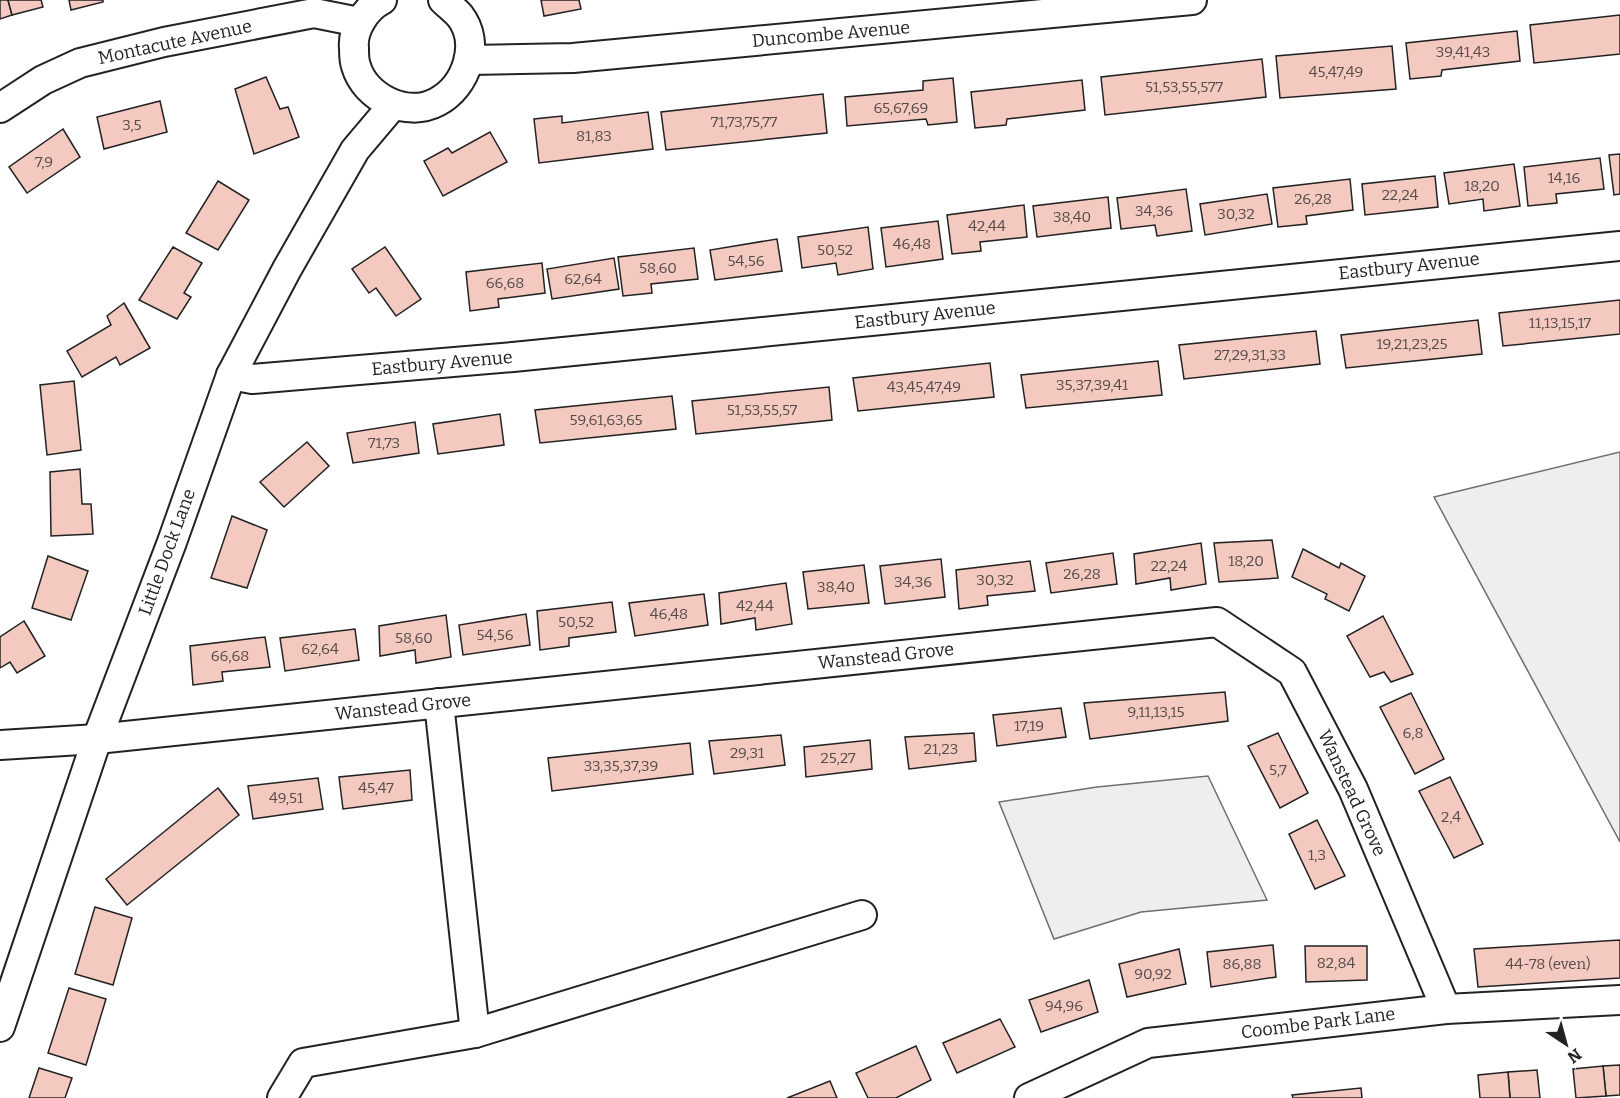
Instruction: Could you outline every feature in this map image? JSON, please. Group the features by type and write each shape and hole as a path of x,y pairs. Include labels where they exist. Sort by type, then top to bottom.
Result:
{"street":[{"path":"382,0 375,4 359,22 353,42 356,67 370,91 393,105 413,108 437,102 457,86 469,60 470,38 460,16 443,0"},
{"name":"Duncombe Avenue","path":"469,60 573,58 1192,0"},
{"name":"Montacute Avenue","path":"0,108 43,80 80,63 164,42 314,13 359,22"},
{"name":"Little Dock Lane","path":"0,1027 97,739 172,542 231,375 287,269 355,150 393,105"},
{"name":"Eastbury Avenue","path":"231,375 252,379 513,357 1620,246"},
{"name":"Wanstead Grove","path":"0,745 97,739 1217,622 1292,672 1353,789 1446,1009"},
{"path":"439,703 475,1033"},
{"path":"282,1098 303,1063 475,1033 862,915"},
{"name":"Coombe Park Lane","path":"1029,1098 1148,1043 1446,1009 1620,1000"}],"shaded area":[{"path":"1620,452 1620,842 1434,497"},
{"path":"1208,776 1267,900 1141,912 1054,939 999,802 1097,787"}],"building":[{"path":"0,0 8,0 12,15 0,19"},
{"path":"8,0 41,0 43,7 12,15"},
{"path":"69,0 103,0 103,2 71,10"},
{"path":"541,0 579,0 581,9 544,16"},
{"path":"1620,15 1620,54 1534,63 1530,25"},
{"path":"1517,31 1520,61 1442,70 1441,76 1410,79 1406,43"},
{"path":"1392,46 1396,89 1280,98 1276,56"},
{"path":"1262,59 1266,97 1105,115 1101,77"},
{"path":"266,77 280,109 288,107 299,137 254,154 235,89"},
{"path":"953,78 957,122 928,125 926,119 847,126 845,97 923,90 923,81"},
{"path":"1082,80 1085,110 1007,119 1006,125 975,128 971,92"},
{"path":"823,94 827,133 666,150 661,112"},
{"path":"160,101 167,132 104,149 97,117"},
{"path":"648,112 653,149 539,163 534,119 562,116 562,123"},
{"path":"63,129 80,157 27,193 9,167"},
{"path":"490,132 507,162 443,196 424,161 448,148 452,153"},
{"path":"1620,154 1620,194 1614,195 1609,155"},
{"path":"1600,158 1604,189 1556,194 1557,203 1528,206 1524,167"},
{"path":"1514,164 1520,206 1484,211 1483,199 1449,204 1444,173"},
{"path":"1435,176 1438,207 1365,215 1362,184"},
{"path":"1350,179 1353,210 1306,216 1307,224 1278,227 1273,188"},
{"path":"218,181 249,200 218,250 186,233"},
{"path":"1186,189 1192,231 1157,236 1155,225 1121,229 1117,198"},
{"path":"1267,194 1272,224 1205,235 1200,204"},
{"path":"1108,197 1111,228 1037,237 1033,206"},
{"path":"1024,205 1027,237 980,242 981,251 952,254 947,215"},
{"path":"938,221 943,259 886,267 881,228"},
{"path":"868,227 873,269 838,275 836,263 802,268 798,237"},
{"path":"777,239 782,271 715,280 710,250"},
{"path":"173,247 202,263 184,293 191,297 177,319 139,300"},
{"path":"385,247 421,299 396,316 376,288 369,293 352,269"},
{"path":"694,248 698,279 651,284 652,293 623,296 618,257"},
{"path":"614,258 619,289 552,299 547,269"},
{"path":"542,263 545,293 498,299 499,307 470,311 466,272"},
{"path":"1620,300 1620,334 1503,346 1499,313"},
{"path":"124,303 150,348 120,365 116,357 82,377 67,351 111,325 107,316"},
{"path":"1478,320 1482,354 1346,368 1341,335"},
{"path":"1316,331 1320,364 1184,379 1179,345"},
{"path":"1158,361 1162,395 1026,408 1021,375"},
{"path":"990,363 994,397 858,411 853,378"},
{"path":"74,381 81,450 47,455 40,385"},
{"path":"829,387 832,420 696,434 692,401"},
{"path":"672,396 676,429 540,443 535,410"},
{"path":"500,414 504,445 438,454 433,424"},
{"path":"415,422 419,453 353,463 347,433"},
{"path":"307,442 329,466 284,507 260,482"},
{"path":"80,469 82,504 91,504 93,534 51,536 50,472"},
{"path":"232,516 267,530 247,588 211,578"},
{"path":"1272,540 1278,578 1219,582 1214,543"},
{"path":"1201,543 1206,584 1171,590 1170,578 1136,584 1134,554"},
{"path":"1303,549 1339,568 1341,563 1365,576 1349,611 1325,599 1327,594 1292,577"},
{"path":"1113,553 1117,584 1051,593 1046,563"},
{"path":"48,556 88,571 71,620 32,608"},
{"path":"941,559 945,597 885,604 880,566"},
{"path":"1030,561 1035,591 987,596 988,605 959,609 956,570"},
{"path":"864,565 869,603 808,609 803,572"},
{"path":"786,583 792,624 756,630 755,618 721,624 719,593"},
{"path":"704,594 708,625 635,636 629,603"},
{"path":"612,602 616,632 569,638 569,646 540,650 537,611"},
{"path":"526,614 530,645 463,655 459,625"},
{"path":"446,615 451,657 416,663 415,650 380,656 379,626"},
{"path":"1383,616 1413,674 1391,682 1384,672 1370,677 1347,636"},
{"path":"24,621 45,656 17,673 10,662 0,668 0,637"},
{"path":"355,629 359,660 285,671 280,638"},
{"path":"265,637 270,667 222,672 223,681 193,685 190,646"},
{"path":"1225,692 1228,721 1090,739 1084,703"},
{"path":"1411,693 1444,759 1415,774 1380,707"},
{"path":"1061,708 1066,737 997,746 993,715"},
{"path":"974,733 976,761 909,769 905,737"},
{"path":"1278,733 1308,793 1280,808 1248,746"},
{"path":"781,735 785,765 714,774 709,741"},
{"path":"870,740 872,769 806,777 804,747"},
{"path":"690,743 693,774 552,791 548,758"},
{"path":"410,770 412,800 343,809 339,777"},
{"path":"1450,777 1483,844 1454,858 1419,791"},
{"path":"318,778 323,809 253,819 248,786"},
{"path":"218,788 239,815 127,905 106,879"},
{"path":"1317,820 1345,876 1315,889 1289,834"},
{"path":"95,907 132,918 113,985 75,974"},
{"path":"1620,940 1620,978 1478,987 1474,949"},
{"path":"1273,945 1276,977 1211,987 1207,952"},
{"path":"1305,946 1367,946 1367,980 1306,982"},
{"path":"1179,949 1186,984 1127,997 1119,964"},
{"path":"1089,980 1098,1012 1041,1032 1029,1000"},
{"path":"69,988 106,999 86,1065 48,1053"},
{"path":"1000,1019 1015,1047 957,1073 943,1043"},
{"path":"916,1046 931,1080 896,1098 868,1098 856,1073"},
{"path":"1620,1065 1620,1095 1606,1096 1603,1066"},
{"path":"1603,1066 1606,1096 1576,1098 1573,1069"},
{"path":"39,1068 72,1078 65,1098 29,1098"},
{"path":"1537,1070 1540,1098 1510,1098 1508,1072"},
{"path":"1508,1072 1510,1098 1480,1098 1478,1075"},
{"path":"830,1081 837,1098 787,1098"},
{"path":"1361,1088 1362,1098 1293,1098 1292,1095"}]}
